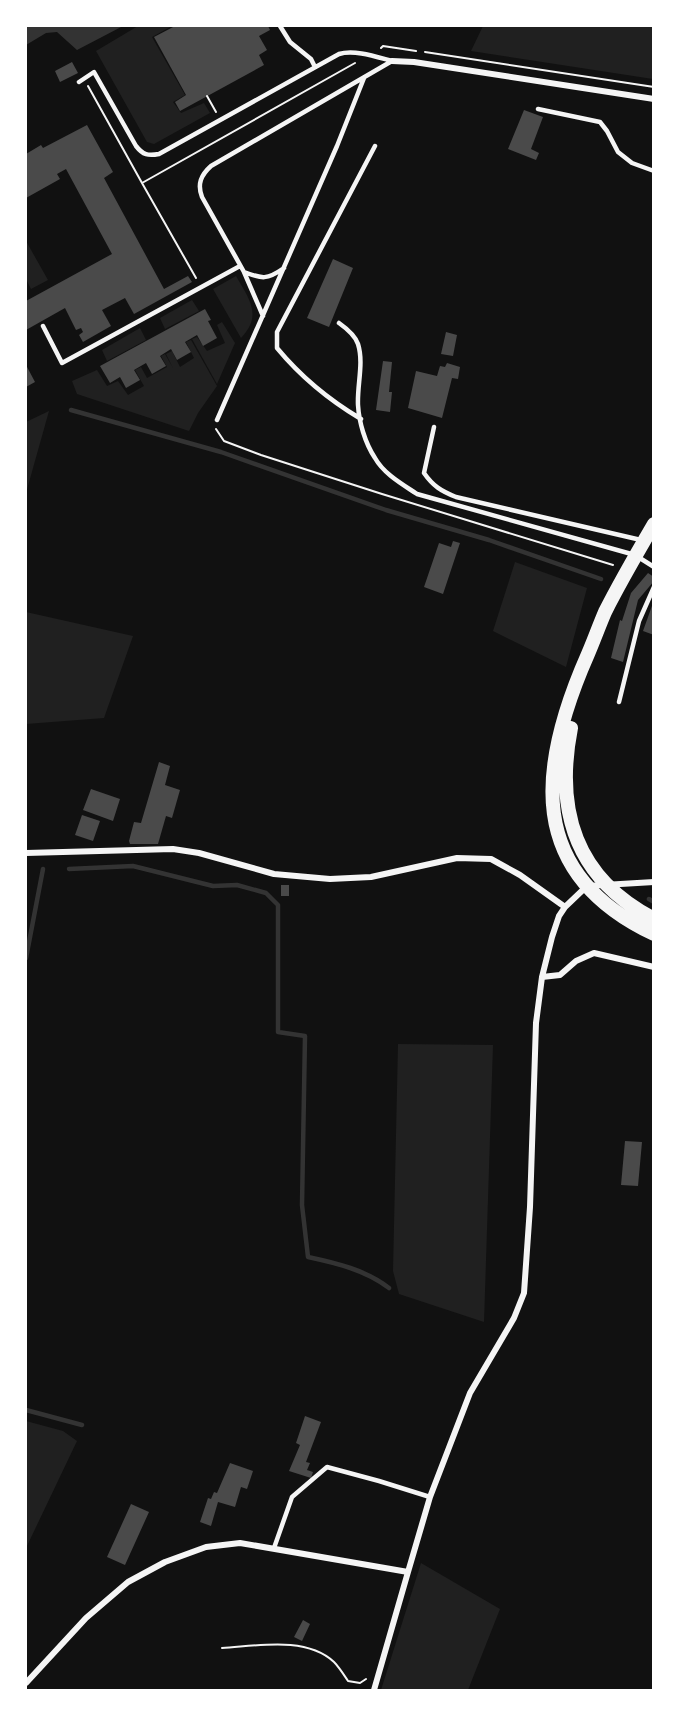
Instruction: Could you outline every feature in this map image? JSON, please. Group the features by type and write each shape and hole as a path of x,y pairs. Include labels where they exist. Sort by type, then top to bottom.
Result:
{"main road":[{"path":"654,524 605,613 567,708 552,781 556,827 573,869 619,917 654,934"},
{"path":"589,653 568,743 565,784 569,820 585,856 606,884 627,902 654,919"}],"street":[{"path":"392,60 654,99"},
{"path":"26,853 173,849 199,853 274,874 330,879 371,877 457,858 490,860 520,875 565,907"},
{"path":"585,856 587,886"},
{"path":"374,1690 430,1497 470,1393 514,1318 524,1293 530,1207 536,1023 542,978 555,925 565,907 587,886 654,882"},
{"path":"542,978 560,975 576,961 594,953 654,967"},
{"path":"26,1683 86,1618 128,1582 165,1562 206,1547 240,1543 408,1572"}],"lane":[{"path":"280,26 290,42 311,58 315,67"},
{"path":"79,82 94,72 136,146 140,151 151,156 159,154 344,52 392,60"},
{"path":"263,316 244,272 202,197 200,180 204,172 392,60"},
{"path":"217,420 337,146 364,78"},
{"path":"538,109 600,122 618,152 632,163 654,171"},
{"path":"361,419 333,402 277,348 278,332 375,146"},
{"path":"43,326 62,363 240,266"},
{"path":"244,272 258,277 271,277 284,268"},
{"path":"339,323 349,330 358,343 360,370 358,405 363,430 375,459 394,478 417,494 635,555 654,567"},
{"path":"434,427 423,473 440,491 456,497 644,541"},
{"path":"619,702 639,621 654,587"},
{"path":"274,1548 292,1497 327,1467 430,1497"}],"path":[{"path":"86,82 142,183"},
{"path":"222,1648 292,1645 310,1648 333,1661 348,1681 360,1683 381,1669"}],"shaded area":[{"path":"26,26 123,26 77,50 57,32 46,33 26,45"},
{"path":"138,26 172,26 152,37 185,95 173,102 181,113 204,103 210,113 154,144 147,142 96,51"},
{"path":"483,26 653,26 653,79 471,51"},
{"path":"26,241 48,280 31,289 26,279"},
{"path":"236,276 249,300 253,314 248,330 241,338 213,289"},
{"path":"192,300 199,311 165,329 160,318"},
{"path":"222,322 235,343 217,384 192,339 197,337 207,351 225,343 217,325"},
{"path":"140,328 146,340 107,361 102,350"},
{"path":"191,340 217,386 198,413 189,431 77,394 72,381 97,370 107,386 118,381 128,395 144,386 135,370 141,367 147,378 167,367 161,356 165,354 173,368 166,354 172,351 180,367 194,358 186,342"},
{"path":"49,411 26,493 26,422"},
{"path":"515,562 587,588 566,667 493,631"},
{"path":"26,612 133,636 104,718 26,724"},
{"path":"398,1044 493,1045 484,1322 399,1294 393,1271"},
{"path":"26,1421 63,1431 77,1441 26,1548"},
{"path":"421,1563 500,1609 468,1690 381,1690"}],"building":[{"path":"175,26 268,26 270,30 259,36 267,50 259,55 264,65 180,111 175,102 186,95 154,37"},
{"path":"72,62 78,73 60,82 55,71"},
{"path":"524,110 543,117 531,149 539,153 536,160 508,149"},
{"path":"87,125 113,172 104,178 164,289 188,276 192,282 134,314 125,298 102,310 111,326 83,342 79,335 83,332 81,328 76,330 65,308 26,330 26,301 112,254 66,169 57,174 60,179 26,198 26,154 41,145 43,148"},
{"path":"333,259 353,268 329,327 307,318"},
{"path":"205,309 211,320 208,321 217,338 203,346 197,335 185,342 191,352 177,360 171,349 160,356 166,366 152,374 146,363 134,370 140,380 126,388 120,377 110,383 100,366"},
{"path":"446,332 457,335 453,356 441,354"},
{"path":"383,361 392,362 390,412 376,410"},
{"path":"447,363 460,367 458,379 452,378 442,418 408,408 416,371 437,376 440,366 445,367"},
{"path":"26,365 35,382 26,387"},
{"path":"453,541 460,543 443,594 424,587 439,543 451,547"},
{"path":"648,573 654,577 654,581 638,600 623,662 611,658 620,620 622,621 631,593"},
{"path":"654,603 654,635 643,631"},
{"path":"159,762 170,766 165,785 180,790 172,818 166,816 158,844 130,844 134,822 141,823"},
{"path":"91,789 120,799 113,821 83,810"},
{"path":"82,815 100,821 93,841 75,835"},
{"path":"281,885 289,885 289,896 281,896"},
{"path":"625,1141 642,1142 638,1186 621,1185"},
{"path":"305,1416 321,1422 306,1462 310,1463 307,1470 313,1472 311,1478 289,1471 300,1445 296,1443"},
{"path":"230,1463 253,1471 247,1489 241,1487 235,1507 218,1502 211,1526 200,1522 208,1498 211,1499 214,1492 217,1493"},
{"path":"131,1504 149,1512 125,1565 107,1557"},
{"path":"303,1620 310,1624 302,1641 294,1637"}],"waterway":[{"path":"71,410 221,452 386,510 489,540 601,579"},
{"path":"69,869 133,866 213,886 237,885 266,893 278,905 278,1032 305,1036 302,1205 308,1257 361,1272 389,1288"},
{"path":"26,958 43,869"},
{"path":"649,899 654,902"},
{"path":"26,1410 82,1425"}]}
